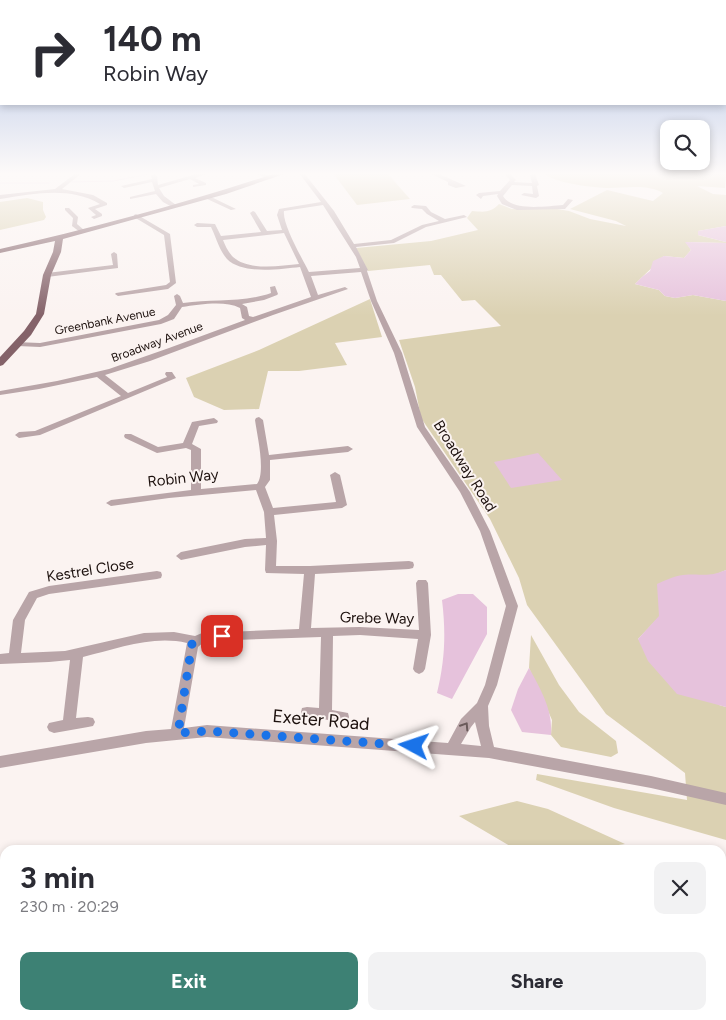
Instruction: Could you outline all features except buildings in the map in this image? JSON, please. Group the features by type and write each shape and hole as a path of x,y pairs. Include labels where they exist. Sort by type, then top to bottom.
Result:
{"main road":[{"path":"0,251 59,238 119,221"},
{"path":"0,363 18,344 40,314 48,275 57,252 59,238"}],"street":[{"path":"75,221 74,225 82,231"},
{"path":"118,294 168,287 173,283 167,234 144,221"},
{"path":"197,225 211,221 229,256 242,264 268,268 303,266"},
{"path":"258,221 265,233"},
{"path":"282,221 307,274 315,297"},
{"name":"Broadway Road","path":"336,221 364,270 374,301 398,353 421,427 465,492 485,531 512,606 491,685 482,706 466,723 451,750"},
{"path":"352,246 392,242 416,230 450,221"},
{"path":"220,238 286,231"},
{"path":"48,275 116,267 114,254"},
{"path":"307,274 364,270"},
{"path":"177,296 180,305 233,302 269,297 275,294 273,287"},
{"name":"Broadway Avenue","path":"2,393 100,374 147,360 315,297 345,289"},
{"path":"233,302 243,307 246,318 254,319"},
{"name":"Greenbank Avenue","path":"18,344 40,345 161,322 171,317 180,305"},
{"path":"100,374 126,396"},
{"path":"18,435 37,433 172,378 169,374"},
{"path":"259,420 264,458 262,484 269,512 272,541 270,570 409,565"},
{"path":"187,445 195,424 214,421"},
{"path":"128,436 157,450 187,445 196,449 196,492"},
{"path":"264,458 348,449"},
{"path":"269,512 342,505 334,475"},
{"name":"Robin Way","path":"111,503 262,484"},
{"path":"181,556 245,543 272,541"},
{"path":"305,632 310,570"},
{"name":"Kestrel Close","path":"16,656 19,620 34,595 49,590 157,575"},
{"name":"Grebe Way","path":"419,669 425,635 422,583"},
{"name":"Grebe Way","path":"327,633 360,631 425,635"},
{"path":"178,733 192,644 202,637 305,632 327,633 325,713"},
{"path":"0,659 16,656 47,658 77,654 126,641 170,636 197,641"},
{"path":"68,725 77,654"},
{"name":"Broadway Road","path":"482,706 482,726 488,752"},
{"path":"307,712 325,713 342,717"},
{"path":"54,727 88,722"},
{"name":"Exeter Road","path":"0,762 178,733 207,731 283,735 488,752 651,782 726,799"}],"shaded area":[{"path":"0,221 41,221 0,230"},
{"path":"469,221 598,221 626,226 614,221 726,221 726,226 698,231 698,235 726,243 686,242 691,250 684,258 664,256 635,284 659,290 665,296 675,298 693,295 726,301 726,570 712,576 685,575 660,600 659,617 638,639 719,705 726,707 726,840 614,808 536,780 537,774 687,800 685,773 606,714 527,605 519,578 490,519 421,418 415,387 399,340 501,326 475,300 462,301 441,275 434,275 430,265 368,271 356,248 431,241 478,230"},
{"path":"726,226 726,242 698,235 698,231"},
{"path":"685,242 726,243 726,301 693,295 675,298 665,296 659,290 635,284 650,271 653,261 664,256 684,258 691,250"},
{"path":"370,299 382,337 335,343 347,365 299,371 268,371 259,409 224,410 194,397 186,378 259,350"},
{"path":"538,453 562,480 511,488 494,462"},
{"path":"726,570 726,707 677,694 648,661 638,639 659,616 657,584 670,578 709,575"},
{"path":"458,594 473,594 487,607 487,634 452,699 437,693 444,646 442,600"},
{"path":"531,635 559,685 579,712 616,741 618,753 611,757 561,747 551,735 552,720 529,668"},
{"path":"529,668 542,692 548,709 551,735 522,732 511,710 518,689"},
{"path":"517,801 548,809 625,844 508,845 459,816"}],"route":[{"path":"222,636 202,637 192,644 178,733 207,731 414,746"}]}
